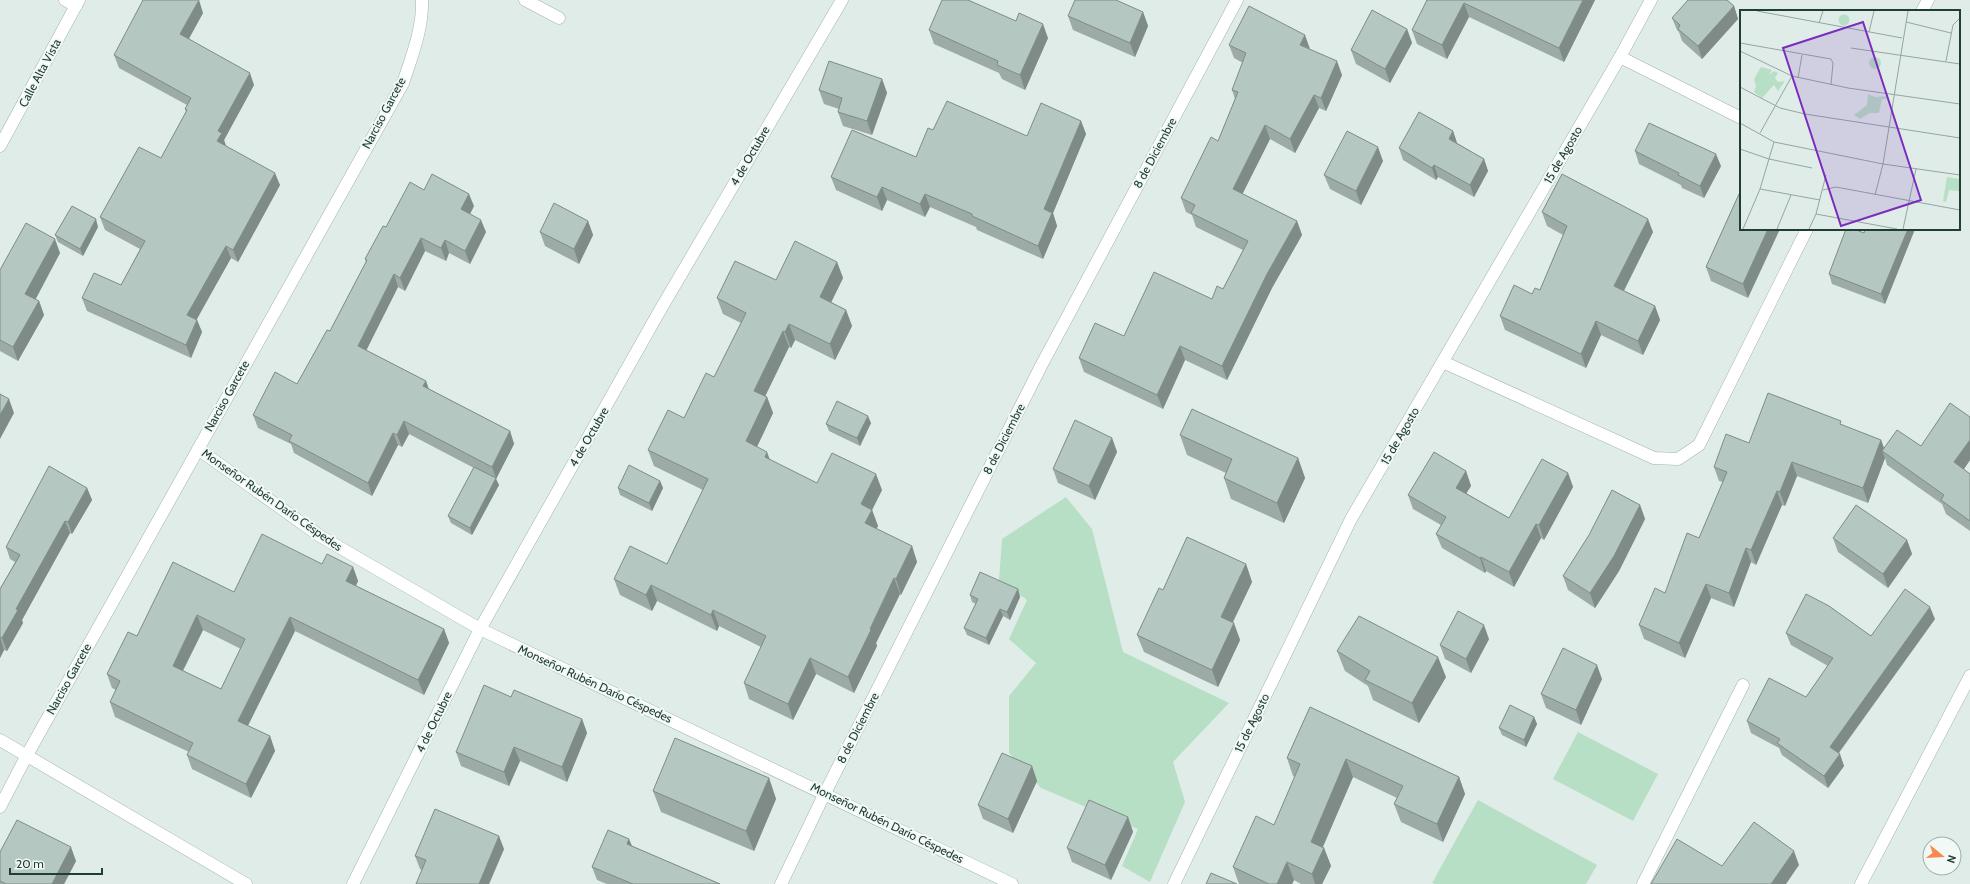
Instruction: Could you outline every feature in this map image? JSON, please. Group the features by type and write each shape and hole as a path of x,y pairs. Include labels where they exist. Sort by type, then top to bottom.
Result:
{"street":[{"name":"Narciso Garcete","path":"0,807 27,755 403,83 415,46 423,9 422,0"},
{"path":"525,0 559,18"},
{"name":"4 de Octubre","path":"353,884 480,629 663,305 842,0"},
{"name":"8 de Diciembre","path":"781,884 825,793 1041,366 1237,0"},
{"name":"15 de Agosto","path":"1174,884 1351,520 1620,57 1651,0"},
{"path":"1923,10 1928,0"},
{"name":"Calle Alta Vista","path":"0,146 73,2"},
{"path":"1620,57 1740,117"},
{"path":"1443,362 1654,458 1678,459 1699,445 1806,230"},
{"name":"Monseñor Rubén Darío Céspedes","path":"198,449 320,536 480,629 825,793 1012,884"},
{"path":"1861,884 1970,676"},
{"path":"1643,884 1743,685"},
{"path":"0,740 246,884"}],"green space":[{"path":"1066,497 1092,529 1123,652 1229,703 1173,762 1185,802 1150,882 1122,866 1138,829 1041,788 1009,753 1009,696 1036,663 1009,639 1027,600 999,580 1002,539"},
{"path":"1578,732 1658,774 1633,821 1553,779"},
{"path":"1478,800 1597,865 1586,884 1432,883"}],"building":[{"path":"143,0 199,0 180,34 250,73 218,131 222,133 217,141 275,173 233,250 226,246 187,315 197,320 186,345 82,298 94,273 121,285 145,241 100,217 139,147 161,158 187,110 185,109 191,98 114,55"},
{"path":"942,0 968,0 1016,21 1019,13 1043,24 1020,75 997,65 998,61 929,30"},
{"path":"1075,0 1116,0 1143,12 1130,43 1068,16"},
{"path":"1427,0 1583,0 1559,48 1464,3 1442,45 1412,30"},
{"path":"1688,0 1727,0 1734,6 1698,46 1678,29 1680,25 1672,18"},
{"path":"1249,6 1305,35 1300,45 1337,61 1321,98 1314,95 1290,139 1265,125 1233,189 1297,221 1267,274 1222,366 1180,346 1157,395 1079,358 1095,323 1124,336 1154,272 1212,299 1217,286 1223,289 1248,241 1191,213 1195,205 1181,198 1211,137 1218,141 1238,92 1232,90 1246,53 1229,45"},
{"path":"1372,10 1407,29 1385,69 1351,50"},
{"path":"829,61 882,79 867,121 838,112 842,98 819,90"},
{"path":"947,101 1027,136 1041,103 1081,121 1044,209 1052,213 1038,246 972,216 972,214 925,194 920,204 882,187 877,197 831,177 852,130 916,157 928,128 933,130"},
{"path":"1419,112 1453,131 1449,139 1484,159 1470,185 1434,165 1432,168 1399,148"},
{"path":"1649,123 1716,154 1700,186 1678,175 1679,173 1635,151"},
{"path":"1347,131 1378,147 1356,191 1324,175"},
{"path":"432,174 469,194 461,209 481,220 465,251 445,240 441,248 421,238 400,278 394,274 358,346 426,381 423,386 510,431 492,467 404,421 397,435 393,433 368,483 289,441 292,435 253,415 275,372 297,384 327,330 330,331 367,260 365,259 383,226 386,227 410,182 424,190"},
{"path":"1562,174 1648,219 1614,286 1655,306 1638,341 1596,321 1581,354 1500,316 1514,285 1532,294 1535,288 1540,290 1567,226 1542,212"},
{"path":"1740,194 1740,230 1768,230 1743,284 1706,267"},
{"path":"554,203 588,221 574,249 540,232"},
{"path":"72,206 96,219 80,249 55,235"},
{"path":"26,223 55,239 25,294 39,301 13,347 0,340 0,270"},
{"path":"1846,230 1856,230 1864,233 1865,230 1908,230 1881,294 1829,274"},
{"path":"795,241 837,262 820,297 846,310 830,344 789,324 785,332 783,331 754,391 767,397 746,441 767,452 765,457 817,483 832,453 876,474 861,504 872,510 865,523 912,546 896,579 894,578 848,677 810,658 788,704 744,683 766,636 713,610 711,615 651,585 646,595 614,579 630,546 667,564 708,479 648,450 668,410 684,418 706,373 714,377 746,313 717,298 735,261 776,280"},
{"path":"1768,393 1841,421 1840,424 1881,440 1863,488 1792,462 1780,492 1777,491 1751,550 1746,548 1729,593 1706,584 1679,643 1639,625 1655,588 1665,593 1687,533 1699,538 1727,472 1714,467 1726,434 1749,443"},
{"path":"0,394 9,399 0,415"},
{"path":"837,401 868,416 857,438 826,424"},
{"path":"1950,403 1970,417 1970,440 1954,462 1970,474 1970,521 1941,500 1944,495 1882,451 1897,430 1921,446"},
{"path":"1192,409 1298,458 1277,503 1224,478 1232,459 1180,435"},
{"path":"1075,420 1112,438 1089,486 1053,469"},
{"path":"1434,452 1466,471 1456,488 1509,518 1542,459 1568,473 1539,525 1536,524 1509,572 1436,534 1446,517 1408,495"},
{"path":"629,465 660,481 649,503 618,488"},
{"path":"49,466 87,488 68,522 65,521 16,609 18,610 2,638 0,637 0,589 20,555 6,547"},
{"path":"474,467 496,478 470,528 448,516"},
{"path":"1612,490 1640,505 1614,556 1590,593 1563,576 1589,535"},
{"path":"1856,505 1907,540 1883,574 1833,538"},
{"path":"262,534 322,564 327,554 353,567 346,581 444,629 418,680 290,617 238,721 270,736 246,784 187,755 193,743 110,702 120,681 107,674 128,632 137,636 173,562 234,592","holes":["197,615 245,639 221,689 173,666"]},
{"path":"1187,537 1246,564 1221,617 1234,623 1212,670 1137,635 1159,588 1163,590"},
{"path":"980,572 1018,589 1007,612 1000,609 986,638 964,628 978,599 970,595"},
{"path":"1905,589 1930,607 1830,747 1840,754 1824,776 1777,743 1780,739 1747,721 1769,678 1806,697 1833,658 1786,633 1806,594 1829,606 1871,636"},
{"path":"1458,611 1484,625 1466,659 1440,645"},
{"path":"1359,616 1438,657 1412,703 1365,680 1370,671 1337,651"},
{"path":"1563,648 1597,665 1576,710 1541,694"},
{"path":"484,685 511,697 514,690 582,719 562,767 514,747 504,772 456,752"},
{"path":"1510,705 1534,717 1524,740 1499,728"},
{"path":"1310,707 1459,777 1437,824 1394,804 1403,786 1346,759 1311,842 1324,848 1312,874 1287,862 1277,884 1269,884 1233,867 1256,816 1274,825 1300,764 1287,758"},
{"path":"675,738 769,778 746,831 653,791"},
{"path":"1002,753 1032,766 1008,819 978,805"},
{"path":"1089,800 1128,817 1105,865 1067,848"},
{"path":"435,809 499,836 479,884 416,884 426,860 415,856"},
{"path":"17,820 71,847 52,884 6,884 0,881 0,852"},
{"path":"1754,822 1794,851 1771,884 1651,884 1677,839 1722,866"},
{"path":"608,830 629,839 627,844 720,884 633,884 592,867"},
{"path":"1211,873 1237,884 1206,884"}]}
